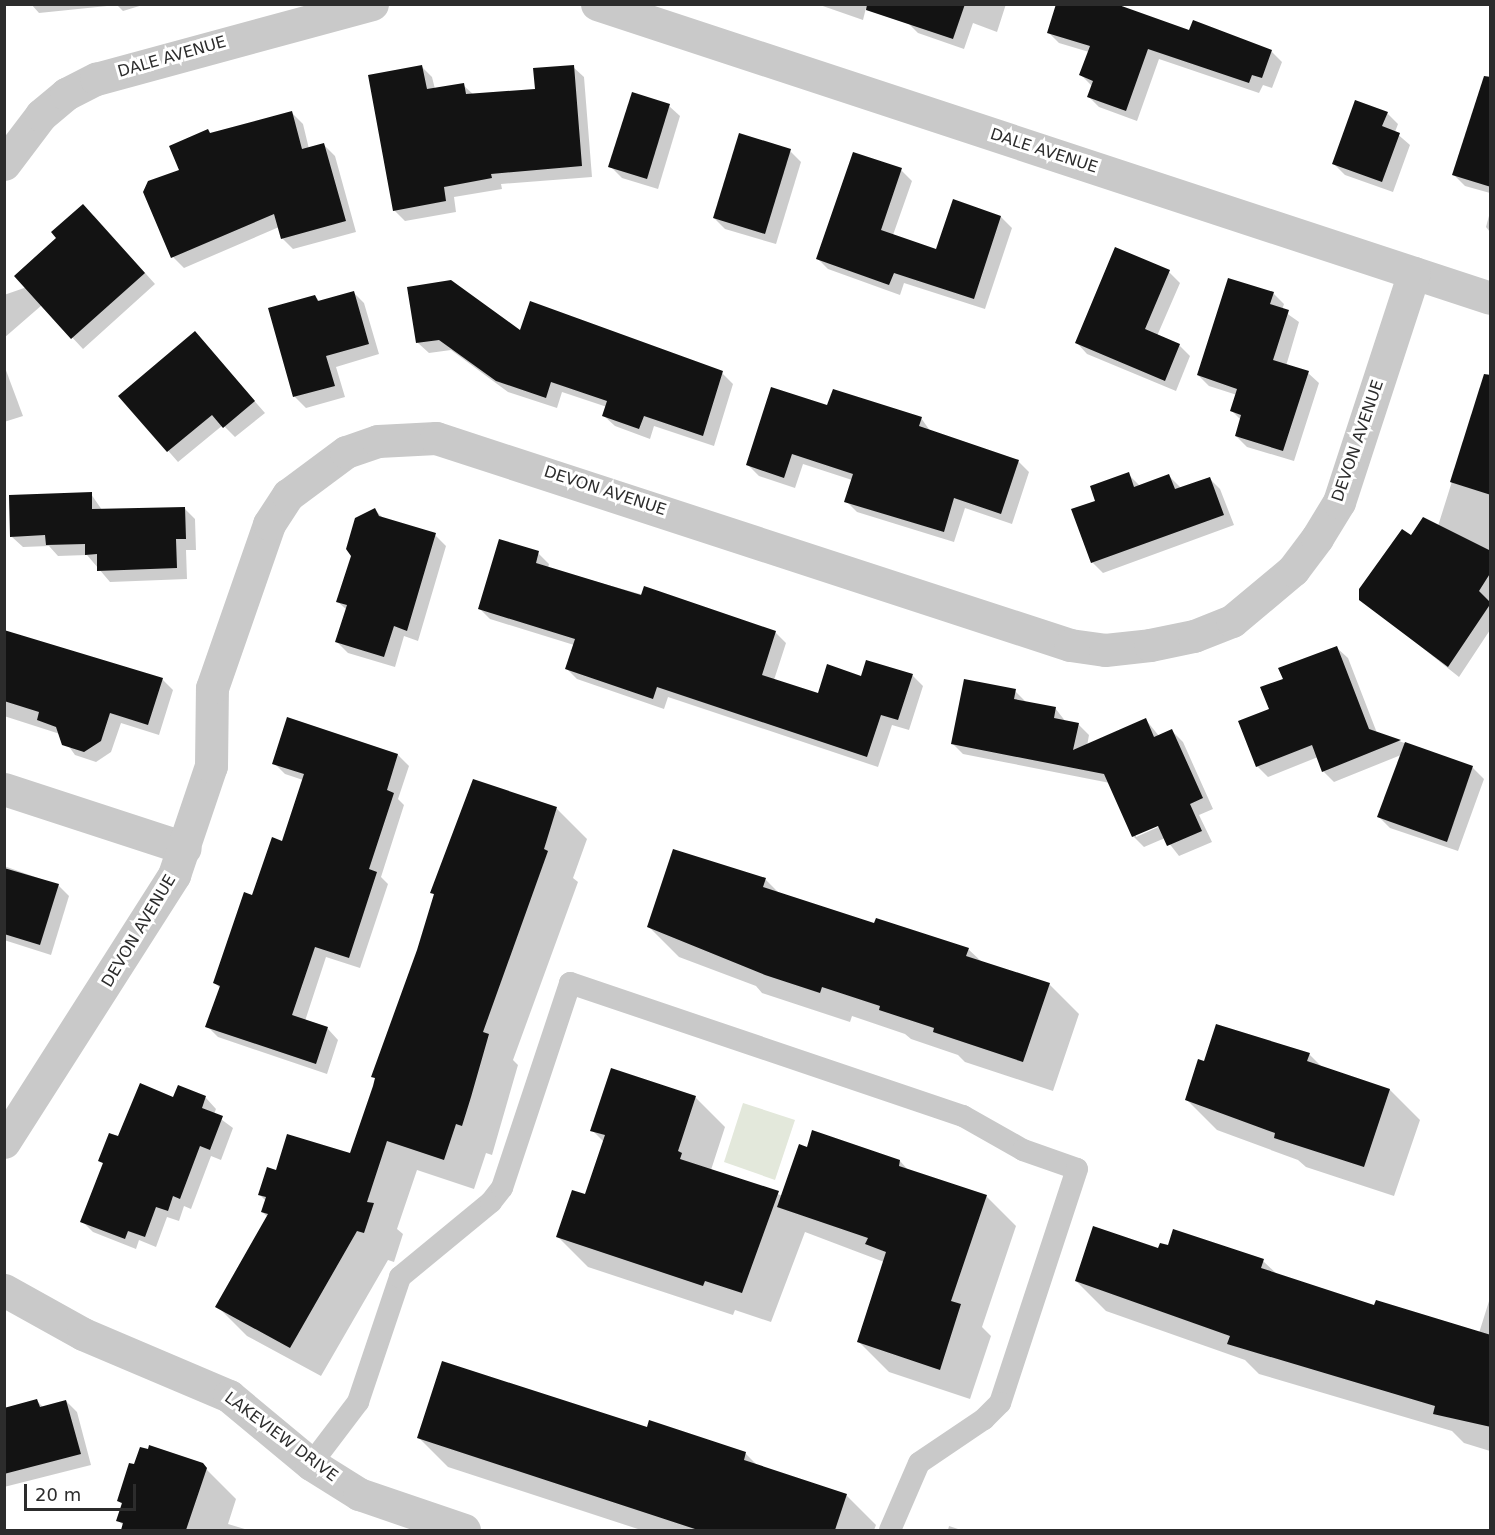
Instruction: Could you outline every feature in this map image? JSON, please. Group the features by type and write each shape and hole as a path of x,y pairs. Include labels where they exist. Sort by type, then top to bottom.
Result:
{"street":[{"name":"DALE AVENUE","path":"4,165 41,115 66,94 96,79 269,17 372,4"},
{"name":"DALE AVENUE","path":"597,4 1491,298"},
{"name":"DEVON AVENUE","path":"4,1142 163,897 185,848 210,766 212,688 257,549 288,495 346,452 378,441 436,438 1070,645 1105,650 1150,645 1194,636 1232,621 1293,570 1317,538 1339,501 1414,273"},
{"path":"4,789 185,848"},
{"name":"LAKEVIEW DRIVE","path":"4,1290 83,1334 229,1395 310,1464 381,1504 464,1530"}],"lane":[{"path":"310,1464 358,1402 400,1277 491,1202 502,1188 570,984 963,1116 1023,1150 1077,1169 1000,1403 984,1419 919,1463 890,1530"}],"shaded area":[{"path":"743,1103 795,1120 775,1180 724,1162"}],"building":[{"path":"867,4 965,4 953,39 866,10"},
{"path":"1056,4 1116,4 1189,30 1193,20 1272,50 1262,78 1252,75 1249,83 1148,49 1126,111 1087,97 1093,81 1079,75 1090,46 1047,33"},
{"path":"422,65 427,89 464,83 466,94 535,89 533,68 574,65 582,166 491,174 492,178 444,187 446,201 393,211 368,75"},
{"path":"1484,76 1491,77 1491,187 1452,175"},
{"path":"632,92 670,104 647,179 608,167"},
{"path":"1355,100 1388,112 1382,126 1400,133 1382,182 1332,164"},
{"path":"292,111 302,149 324,143 346,221 281,239 274,214 171,258 143,192 148,181 179,170 169,146 208,129 210,133"},
{"path":"739,133 791,149 765,234 713,218"},
{"path":"853,152 902,168 881,230 936,249 953,199 1001,216 974,299 894,273 889,285 816,259"},
{"path":"83,204 145,273 71,339 14,276 56,238 51,232"},
{"path":"1115,247 1170,270 1145,329 1180,344 1165,381 1075,343"},
{"path":"1228,278 1274,292 1270,304 1289,310 1273,360 1309,371 1283,451 1235,436 1241,415 1230,411 1237,389 1197,375"},
{"path":"451,280 520,330 530,301 723,371 703,436 644,416 639,429 602,416 607,401 551,382 546,398 496,381 439,340 416,343 407,287"},
{"path":"354,291 369,344 326,356 335,386 293,397 268,308 315,295 318,301"},
{"path":"195,331 255,401 223,428 212,415 167,452 118,396"},
{"path":"1484,374 1491,375 1491,495 1450,482"},
{"path":"771,387 827,405 833,389 922,417 919,426 1019,460 1001,514 954,498 944,532 844,502 853,474 792,454 784,478 746,465"},
{"path":"1129,472 1134,487 1169,474 1175,489 1210,477 1224,515 1091,563 1071,509 1095,501 1090,486"},
{"path":"92,492 92,509 185,507 186,539 176,539 177,568 97,571 97,554 85,555 85,544 46,545 45,535 10,537 9,495"},
{"path":"375,508 379,516 436,533 407,631 394,626 384,657 335,642 347,605 336,602 351,556 346,549 355,518"},
{"path":"1423,517 1491,551 1491,572 1479,591 1491,603 1448,667 1359,600 1359,589 1402,529 1411,535"},
{"path":"499,539 539,551 536,563 641,595 644,586 776,631 762,675 818,693 827,664 861,676 866,660 913,674 898,720 881,715 867,757 657,687 653,699 565,669 575,639 478,609"},
{"path":"4,630 163,678 148,725 110,713 101,741 84,752 62,745 56,727 37,720 39,712 4,701"},
{"path":"1337,646 1369,729 1401,740 1322,772 1312,745 1256,767 1238,721 1269,709 1260,687 1283,679 1278,668"},
{"path":"964,679 1016,689 1014,699 1056,707 1054,718 1079,723 1073,750 1146,718 1154,737 1172,729 1203,798 1190,804 1202,831 1167,846 1158,826 1132,837 1104,774 951,744"},
{"path":"287,717 398,754 387,790 394,793 369,869 377,872 349,958 315,947 292,1015 328,1027 316,1064 205,1027 220,986 213,983 244,892 252,895 272,837 282,841 304,774 272,764"},
{"path":"1405,742 1473,766 1447,842 1377,817"},
{"path":"473,779 557,807 544,849 548,851 483,1032 489,1034 462,1126 456,1124 444,1160 387,1141 367,1202 374,1203 364,1233 357,1231 290,1348 215,1307 268,1214 261,1212 266,1197 258,1195 267,1167 276,1170 287,1134 350,1153 373,1086 375,1078 371,1077 417,950 434,894 430,893"},
{"path":"673,849 766,878 763,887 874,923 876,918 969,948 966,956 1050,983 1023,1062 933,1032 934,1028 879,1010 880,1006 822,987 820,993 765,975 647,927"},
{"path":"4,868 59,884 40,945 4,934"},
{"path":"1216,1024 1310,1053 1307,1061 1390,1089 1364,1167 1274,1138 1275,1133 1185,1100 1198,1059 1204,1061"},
{"path":"611,1068 696,1096 678,1151 682,1153 680,1159 779,1191 742,1293 705,1281 703,1286 556,1237 572,1190 585,1194 605,1135 590,1131"},
{"path":"140,1083 173,1097 178,1085 206,1096 202,1108 223,1116 210,1150 200,1146 180,1199 173,1196 168,1211 156,1207 145,1237 128,1231 125,1239 80,1222 103,1163 98,1161 109,1133 118,1136"},
{"path":"812,1130 900,1160 899,1166 987,1195 951,1301 961,1304 940,1370 857,1342 886,1252 865,1244 868,1238 777,1207 799,1144 807,1147"},
{"path":"1093,1226 1158,1248 1160,1243 1168,1245 1173,1229 1264,1259 1261,1268 1374,1305 1376,1300 1491,1335 1491,1427 1433,1414 1435,1406 1227,1344 1230,1336 1075,1281"},
{"path":"442,1361 647,1427 649,1420 746,1452 744,1460 847,1494 835,1530 698,1530 417,1438"},
{"path":"37,1399 40,1407 66,1400 81,1454 4,1474 4,1408"},
{"path":"149,1445 203,1463 207,1468 186,1530 121,1530 123,1523 116,1521 122,1503 117,1501 129,1463 134,1464 140,1447 148,1449"}]}
